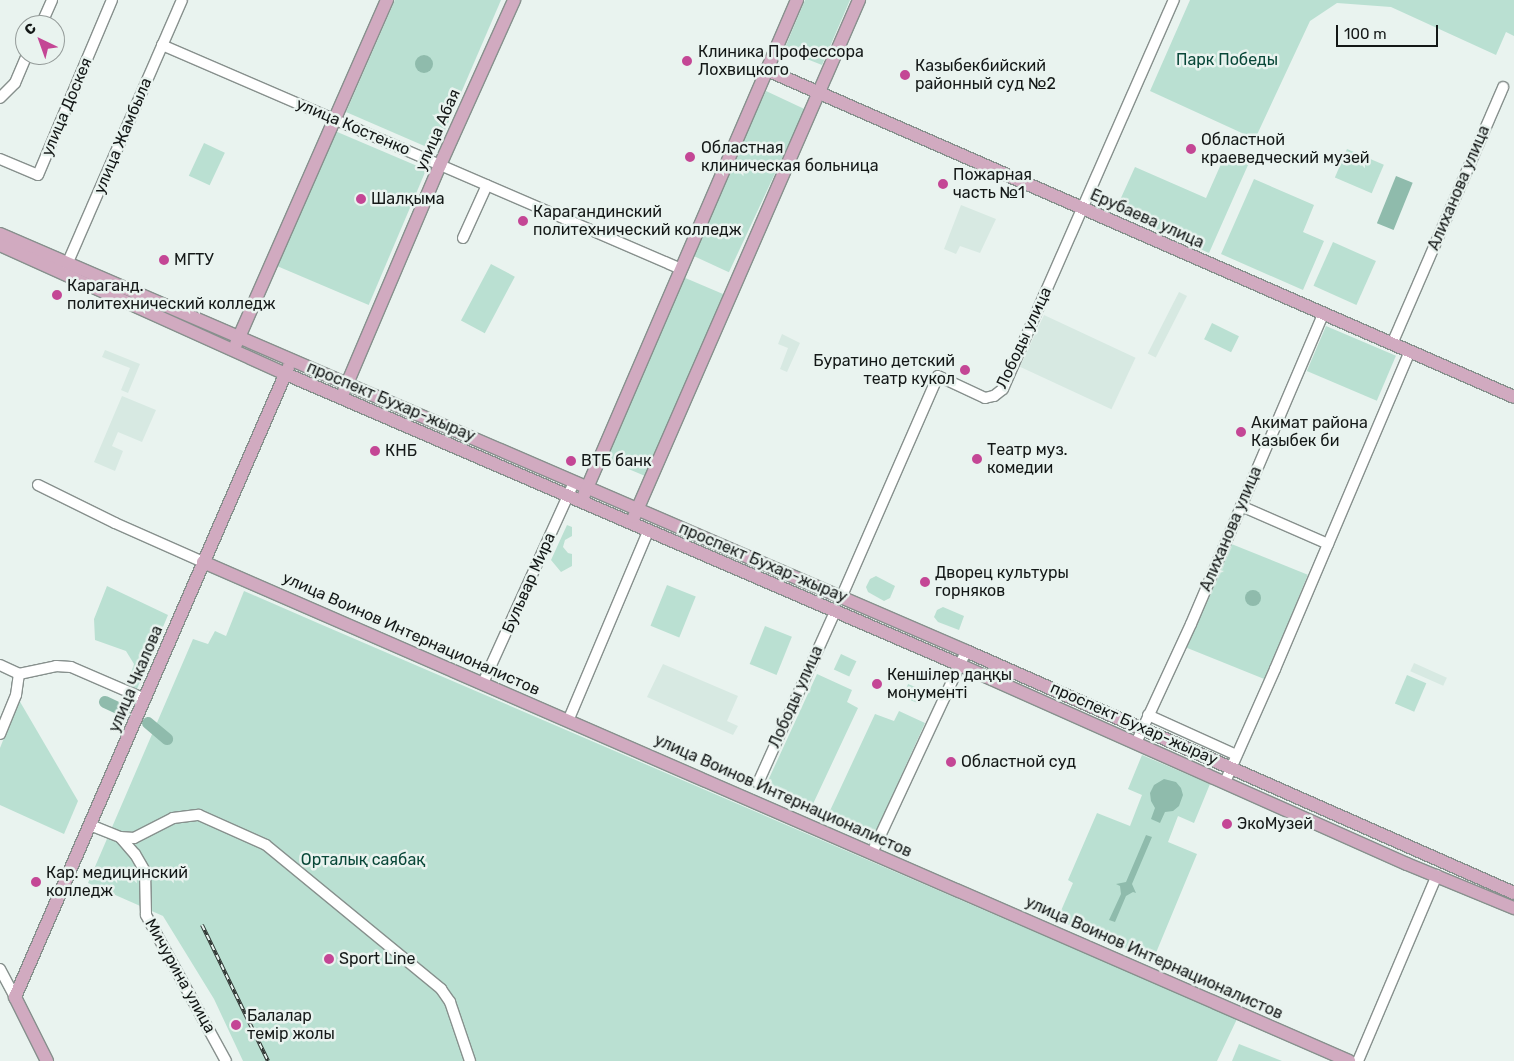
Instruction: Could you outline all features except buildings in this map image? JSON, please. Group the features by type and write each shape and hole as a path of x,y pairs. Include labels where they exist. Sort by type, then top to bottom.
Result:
{"main road":[{"path":"233,351 387,0"},
{"name":"улица Абая","path":"341,398 440,165 514,0"},
{"path":"581,502 797,0"},
{"path":"630,524 638,510 859,0"},
{"name":"Ерубаева улица","path":"767,70 1514,398"},
{"name":"проспект Бухар-жырау","path":"0,234 233,351 648,532 960,665 1437,876 1514,908"},
{"name":"проспект Бухар-жырау","path":"0,245 66,268 240,337 966,651 1514,893"},
{"name":"улица Чкалова","path":"15,996 292,360"},
{"name":"улица Воинов Интернационалистов","path":"203,562 1349,1061"},
{"path":"15,996 47,1061"}],"street":[{"path":"45,15 52,0"},
{"name":"улица Доскея","path":"0,159 38,175 112,0"},
{"name":"улица Жамбыла","path":"66,268 182,0"},
{"name":"Лободы улица","path":"841,598 938,376 985,398 999,393 1174,0"},
{"name":"улица Костенко","path":"162,45 681,269"},
{"path":"0,98 15,83 23,65"},
{"name":"Алиханова улица","path":"1392,344 1503,87"},
{"path":"463,238 487,185"},
{"name":"Алиханова улица","path":"1136,743 1241,506 1323,314"},
{"path":"1225,782 1410,351"},
{"name":"Бульвар Мира","path":"483,683 574,482"},
{"path":"38,485 203,562"},
{"path":"1241,506 1328,544"},
{"path":"568,720 648,532"},
{"name":"Лободы улица","path":"758,783 834,612"},
{"path":"872,853 966,651"},
{"path":"0,665 19,674 56,666 71,667 145,699"},
{"path":"0,734 17,690 19,674"},
{"path":"1148,716 1236,755"},
{"path":"90,825 120,837 134,838 173,818 200,816 266,846 441,989 450,1002 470,1061"},
{"name":"Мичурина улица","path":"120,837 135,854 145,870 146,914 226,1061"},
{"path":"1358,1061 1437,876"},
{"path":"0,969 15,996"}],"shaded area":[{"path":"424,55 432,60 433,64 428,72 424,73 416,68 415,64 420,56"},
{"path":"1396,176 1413,183 1394,230 1377,223"},
{"path":"961,205 996,219 980,253 960,246 956,254 944,249"},
{"path":"1179,292 1187,296 1156,358 1148,353"},
{"path":"1044,315 1136,358 1111,409 1020,367"},
{"path":"782,334 800,343 787,372 780,369 788,348 778,344"},
{"path":"105,350 140,364 128,393 121,390 130,368 102,357"},
{"path":"122,396 156,410 142,442 118,432 112,446 123,451 115,471 94,462"},
{"path":"1250,590 1256,590 1261,595 1259,604 1250,606 1245,601 1245,595"},
{"path":"1414,663 1447,678 1443,686 1410,671"},
{"path":"663,664 738,696 727,721 738,726 733,735 647,697"},
{"path":"1164,779 1176,782 1181,788 1183,795 1179,806 1173,811 1165,812 1160,823 1151,819 1155,808 1151,801 1150,793 1154,785"},
{"path":"1146,835 1152,837 1132,884 1136,893 1133,892 1126,896 1115,922 1109,920 1121,894 1120,886 1116,884 1126,882"}],"green space":[{"path":"395,0 501,0 436,151 346,112"},
{"path":"805,0 850,0 822,65 784,50"},
{"name":"Парк Победы","path":"1190,0 1514,0 1514,36 1506,32 1496,55 1391,7 1337,3 1310,21 1255,139 1150,91"},
{"path":"766,91 805,109 729,272 690,254"},
{"path":"335,131 426,170 369,305 278,266"},
{"path":"204,143 225,153 210,185 189,176"},
{"path":"1347,149 1384,165 1372,193 1335,178"},
{"path":"1225,155 1248,165 1209,253 1115,211 1135,167 1206,198"},
{"path":"1254,179 1314,205 1303,232 1324,241 1303,290 1221,254"},
{"path":"1333,242 1376,261 1356,305 1313,286"},
{"path":"491,264 515,277 485,333 461,321"},
{"path":"683,277 725,295 648,477 606,459"},
{"path":"1212,323 1239,336 1231,352 1204,339"},
{"path":"1326,326 1396,356 1377,401 1307,371"},
{"path":"567,525 572,527 572,536 565,540 563,547 568,553 572,554 572,566 561,572 551,560"},
{"path":"1229,543 1308,575 1265,680 1187,648"},
{"path":"876,576 895,586 890,598 884,601 868,592 866,587 870,579"},
{"path":"667,585 696,597 679,637 651,626"},
{"path":"107,586 168,615 137,689 127,685 134,664 126,651 95,640 94,619"},
{"name":"Орталық саябақ","path":"244,591 1237,1019 1217,1061 243,1061 214,999 163,916 88,883 193,639 208,644 215,631 226,636"},
{"path":"943,607 964,616 959,630 938,622 934,617 937,610"},
{"path":"765,626 792,637 777,675 750,664"},
{"path":"841,654 856,661 849,677 834,669"},
{"path":"817,674 852,690 847,702 858,708 812,806 766,785"},
{"path":"1407,675 1426,683 1414,712 1395,704"},
{"path":"908,684 923,690 918,703 903,697"},
{"path":"19,700 78,801 64,834 0,805 0,748"},
{"path":"899,711 925,723 874,836 828,815 875,714 894,721"},
{"path":"1142,755 1210,784 1194,823 1178,816 1168,842 1197,854 1153,960 1057,920 1073,883 1068,880 1097,813 1130,826 1142,795 1128,789"},
{"path":"1239,1044 1282,1061 1232,1061"}],"waterway":[{"path":"105,702 124,711"},
{"path":"148,723 167,739"}],"railway":[{"path":"202,925 268,1061"}],"place":[{"name":"Клиника Профессора Лохвицкого","path":"687,61"},
{"name":"Казыбекбийский районный суд №2","path":"905,75"},
{"name":"Областной краеведческий музей","path":"1191,149"},
{"name":"Областная клиническая больница","path":"690,157"},
{"name":"Пожарная часть №1","path":"943,184"},
{"name":"Шалқыма","path":"361,199"},
{"name":"Карагандинский политехнический колледж","path":"523,221"},
{"name":"МГТУ","path":"164,260"},
{"name":"Караганд. политехнический колледж","path":"57,295"},
{"name":"Буратино детский театр кукол","path":"965,370"},
{"name":"Акимат района Казыбек би","path":"1241,432"},
{"name":"КНБ","path":"375,451"},
{"name":"Театр муз. комедии","path":"977,459"},
{"name":"ВТБ банк","path":"571,461"},
{"name":"Дворец культуры горняков","path":"925,582"},
{"name":"Кеншілер даңқы монументі","path":"877,684"},
{"name":"Областной суд","path":"951,762"},
{"name":"ЭкоМузей","path":"1227,824"},
{"name":"Кар. медицинский колледж","path":"36,882"},
{"name":"Sport Line","path":"329,959"},
{"name":"Балалар темір жолы","path":"236,1025"}]}
